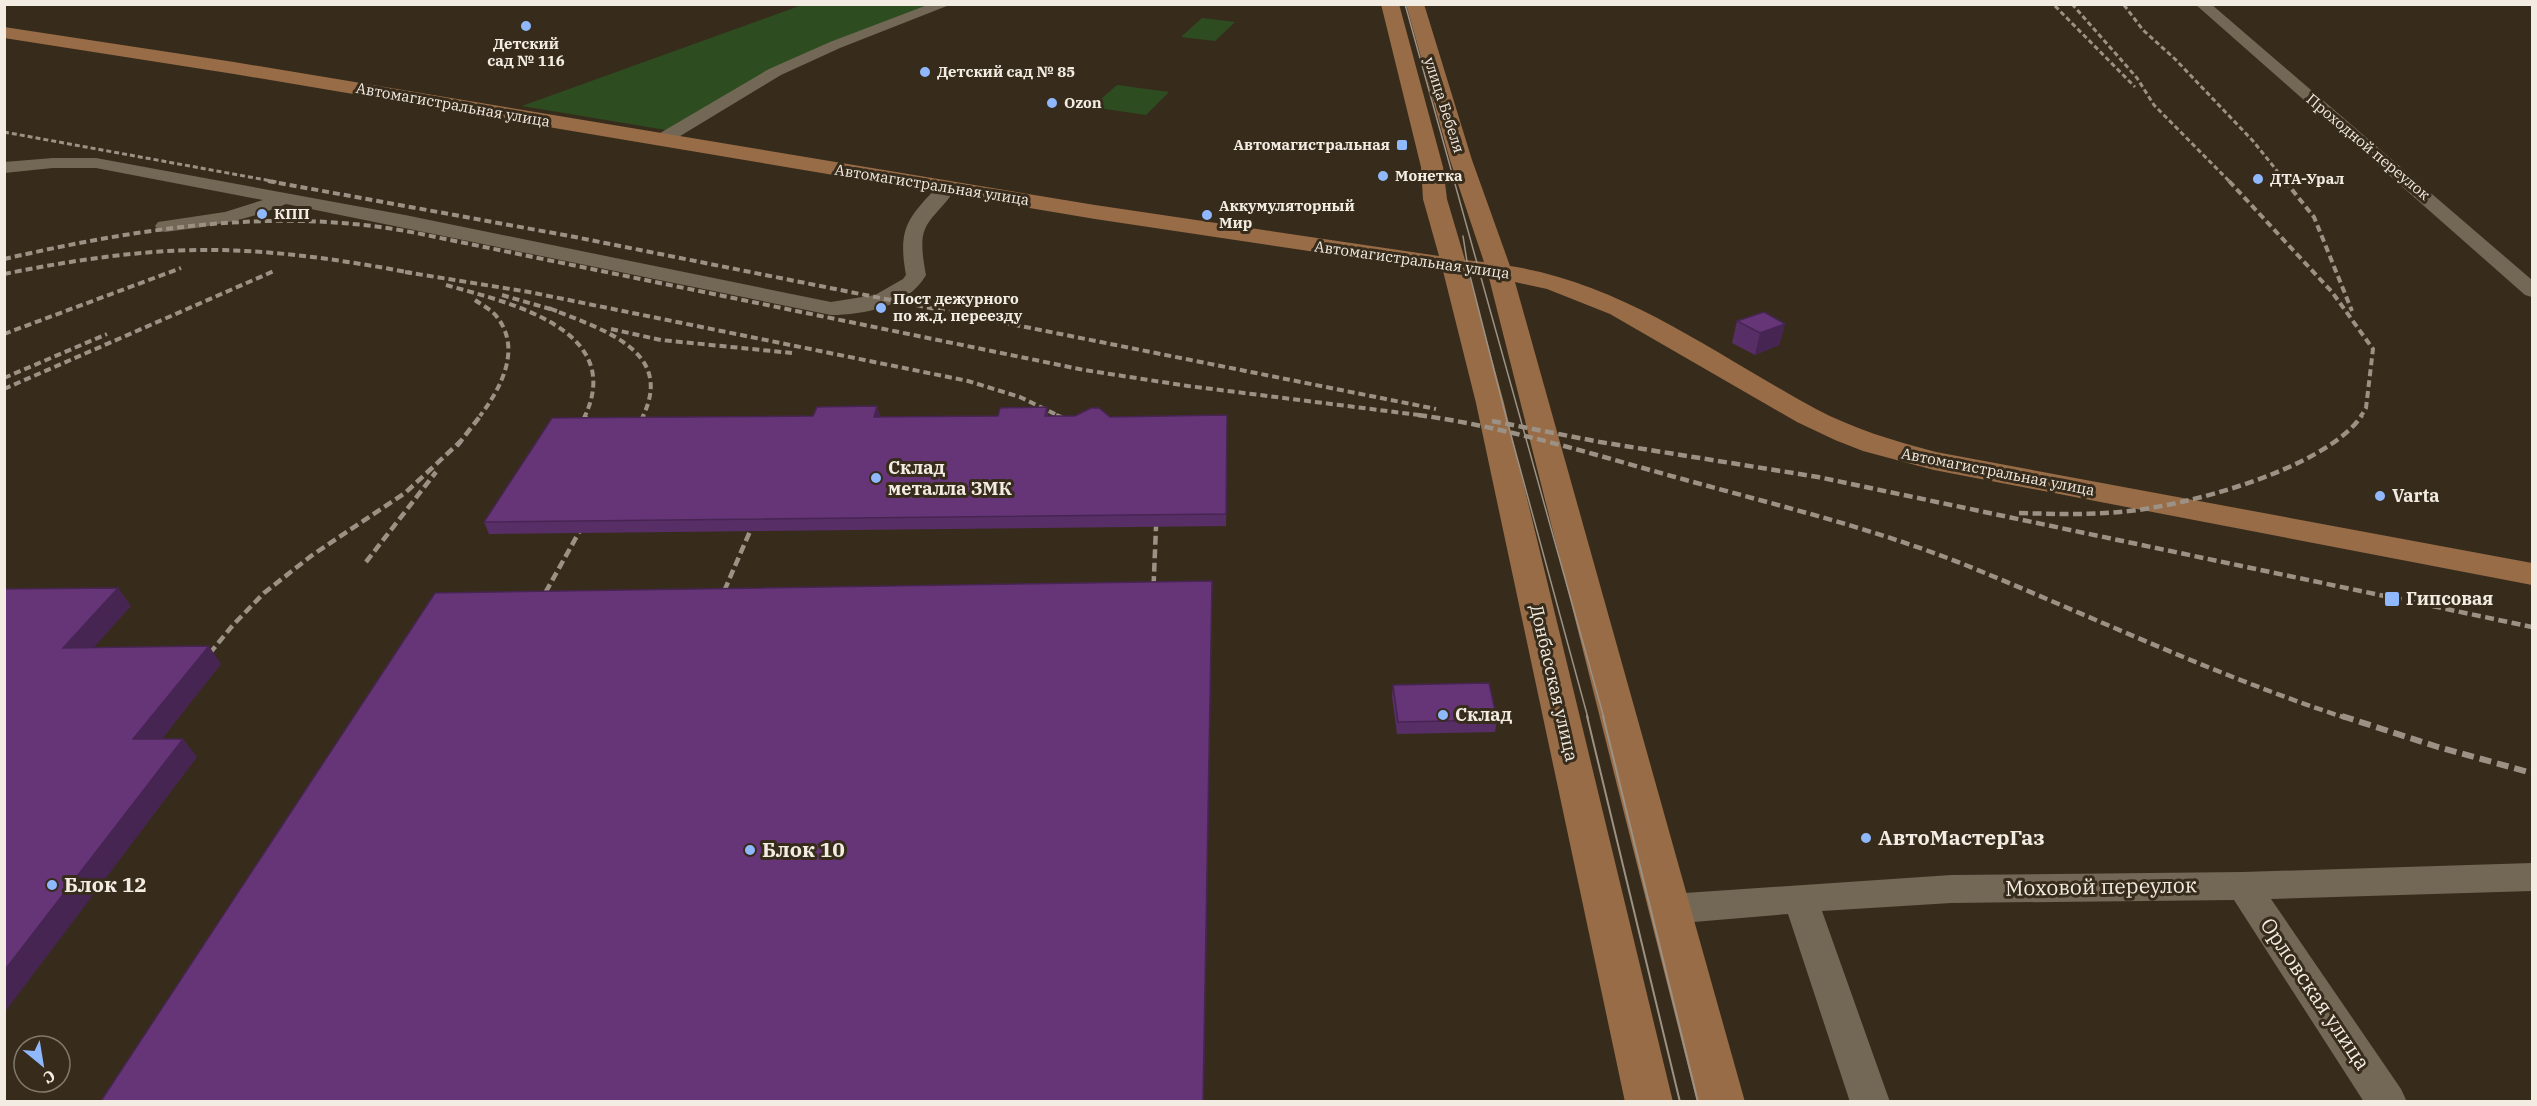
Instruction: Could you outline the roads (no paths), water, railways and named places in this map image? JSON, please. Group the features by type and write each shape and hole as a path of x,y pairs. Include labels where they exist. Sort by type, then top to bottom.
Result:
{"main road":[{"name":"улица Бебеля","path":"1390,4 1432,167 1435,199 1453,266"},
{"name":"улица Бебеля","path":"1414,4 1455,138 1500,272"},
{"name":"Автомагистральная улица","path":"4,32 1095,212 1500,272 1556,284 1602,300 1807,416 1874,445 1934,461 2532,574"},
{"name":"Донбасская улица","path":"1453,266 1461,290 1528,565 1649,1101"},
{"path":"1500,272 1721,1101"}],"street":[{"path":"661,140 775,72 835,45 945,4"},
{"name":"Проходной переулок","path":"2202,4 2463,228 2532,291"},
{"path":"4,168 53,163 96,163 405,221 806,304 837,308 872,302 910,285 916,275 911,249 916,225 948,187"},
{"path":"165,226 232,216 262,209 282,199"},
{"name":"Моховой переулок","path":"1670,909 1951,889 2243,886 2532,877"},
{"name":"Орловская улица","path":"2243,886 2387,1101"},
{"path":"1800,898 1870,1101"}],"tram line":[{"path":"1405,4 1604,718"},
{"path":"1463,236 1468,268 1506,417 1588,718"},
{"path":"1587,716 1680,1102"},
{"path":"1603,716 1698,1102"}],"railway":[{"path":"2072,4 2137,78 2154,105 2230,182"},
{"path":"2124,5 2143,30 2175,59 2253,141 2286,182"},
{"path":"2055,6 2135,87"},
{"path":"4,132 277,182"},
{"path":"268,181 575,237 1436,409"},
{"path":"2229,181 2332,292 2373,349 2366,408 2361,416"},
{"path":"2285,181 2314,217 2352,311"},
{"path":"4,259 106,238 209,224 313,221 364,225 416,233 1084,370 1188,386 1427,416"},
{"path":"4,274 110,256 190,250 266,252 315,257 412,273"},
{"path":"4,334 181,268"},
{"path":"4,389 274,271"},
{"path":"405,272 529,292 968,381 1020,397 1059,416"},
{"path":"446,285 499,300 527,311 553,324 575,340 589,361 593,386 585,416"},
{"path":"502,295 555,310"},
{"path":"475,300 497,317 508,342 506,368 495,393 480,416"},
{"path":"549,308 555,310"},
{"path":"555,310 608,333 626,344 640,357 649,373 650,393 643,416"},
{"path":"611,329 661,340 792,353"},
{"path":"4,378 107,334"},
{"path":"461,441 481,415"},
{"path":"576,432 586,415"},
{"path":"635,431 644,415"},
{"path":"1056,415 1074,423"},
{"path":"1418,415 1452,420 1553,443 1828,519 1898,541 1968,566 2250,684 2346,718"},
{"path":"2019,513 2120,512 2147,509 2215,493 2287,468 2318,452 2344,434 2362,415"},
{"path":"1492,421 1600,442 1818,477 2532,627"},
{"path":"201,664 233,625 264,593 311,556 405,493 461,441"},
{"path":"457,446 461,441"},
{"path":"366,562 436,472"},
{"path":"1153,509 1156,527 1153,599"},
{"path":"719,603 757,515"},
{"path":"539,604 587,518"},
{"path":"2342,716 2438,747 2532,773"}],"place":[{"name":"Детский сад № 116","path":"526,26"},
{"name":"Детский сад № 85","path":"925,72"},
{"name":"Ozon","path":"1052,103"},
{"name":"Автомагистральная","path":"1402,145"},
{"name":"Монетка","path":"1383,176"},
{"name":"ДТА-Урал","path":"2258,179"},
{"name":"КПП","path":"262,214"},
{"name":"Аккумуляторный Мир","path":"1207,215"},
{"name":"Пост дежурного по ж.д. переезду","path":"881,308"},
{"name":"Склад металла ЗМК","path":"876,478"},
{"name":"Varta","path":"2380,496"},
{"name":"Гипсовая","path":"2392,599"},
{"name":"Склад","path":"1443,715"},
{"name":"АвтоМастерГаз","path":"1866,838"},
{"name":"Блок 10","path":"750,850"},
{"name":"Блок 12","path":"52,885"}]}
